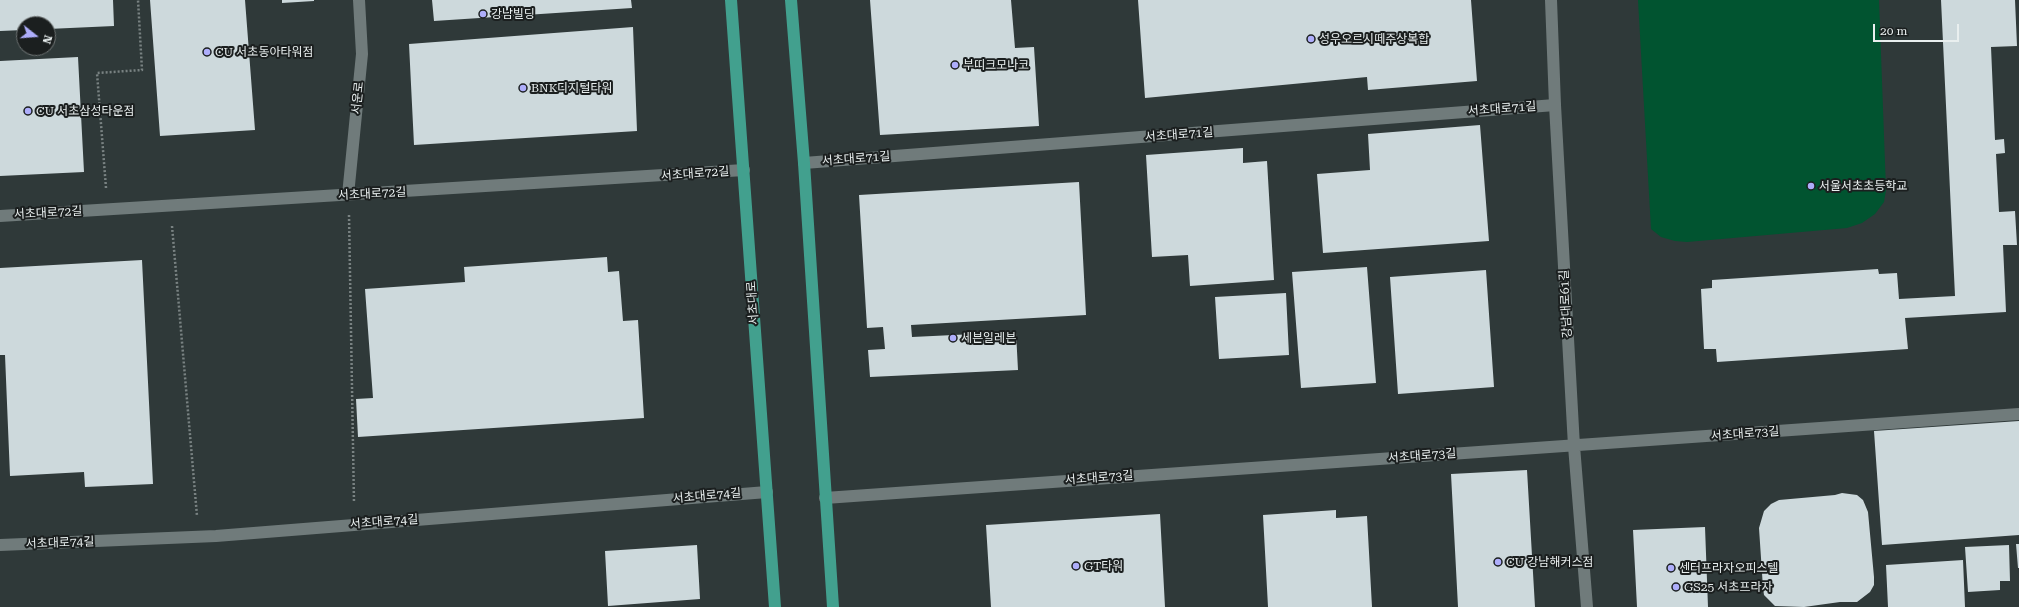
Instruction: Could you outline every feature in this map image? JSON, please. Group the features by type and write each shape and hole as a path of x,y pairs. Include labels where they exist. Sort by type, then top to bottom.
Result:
{"main road":[{"name":"서초대로","path":"731,0 775,607"},
{"path":"790,0 804,163 833,607"}],"street":[{"name":"서운로","path":"348,195 362,54 360,0"},
{"name":"강남대로61길","path":"1551,0 1555,106 1574,446 1587,607"},
{"name":"서초대로71길","path":"804,163 1555,106"},
{"name":"서초대로72길","path":"0,216 744,170"},
{"name":"서초대로73길","path":"825,498 2019,414"},
{"name":"서초대로74길","path":"0,545 199,537 767,492"}],"path":[{"path":"106,188 97,73 142,70 138,0"},
{"path":"348,195 355,524"},
{"path":"170,206 199,537"}],"green space":[{"path":"1638,0 1879,0 1886,190 1884,202 1875,214 1862,223 1847,228 1687,242 1675,241 1661,237 1651,229"}],"building":[{"path":"0,0 113,0 114,26 56,29 56,16 16,16 16,30 0,31"},
{"path":"150,0 245,0 255,130 160,136"},
{"path":"282,0 314,0 314,1 282,3"},
{"name":"강남빌딩","path":"432,0 631,0 632,8 434,21"},
{"name":"부띠크모나코","path":"870,0 1011,0 1015,48 1034,47 1039,126 880,135"},
{"path":"1138,0 1471,0 1477,81 1368,90 1367,77 1145,98"},
{"path":"1941,0 2015,0 2017,46 1991,47 1995,140 2004,139 2005,153 1996,154 1999,212 2015,211 2017,245 2003,245 2006,312 1905,318 1908,349 1717,362 1716,349 1704,349 1701,289 1712,288 1712,280 1878,269 1879,274 1897,273 1899,299 1955,296"},
{"name":"BNK디지털타워","path":"633,27 637,131 414,145 409,44"},
{"path":"78,57 84,172 0,176 0,61"},
{"path":"1480,125 1489,241 1323,253 1317,174 1370,170 1368,134"},
{"path":"1243,148 1243,163 1267,161 1274,280 1190,286 1188,255 1152,257 1146,155"},
{"path":"1079,182 1086,315 911,325 912,337 1016,332 1018,370 870,377 868,350 885,349 883,327 867,328 859,195"},
{"path":"607,257 608,272 619,271 623,321 638,320 644,418 358,437 356,399 373,398 365,289 465,282 464,267"},
{"path":"142,260 153,484 85,487 84,472 10,476 5,355 0,355 0,268"},
{"path":"1367,267 1376,383 1301,388 1292,272"},
{"path":"1486,270 1494,387 1398,394 1390,277"},
{"path":"1286,293 1289,355 1219,359 1215,297"},
{"path":"2019,421 2019,535 1882,545 1874,431"},
{"path":"1527,470 1535,607 1458,607 1451,474"},
{"path":"1842,493 1857,495 1863,500 1868,512 1874,577 1874,585 1870,592 1857,602 1840,602 1804,607 1775,606 1764,595 1763,588 1759,528 1764,511 1771,504 1779,500 1835,495"},
{"path":"1336,510 1336,518 1367,516 1372,607 1268,607 1263,515"},
{"name":"GT타워","path":"1160,514 1165,607 991,607 986,525"},
{"name":"센터프라자오피스텔","path":"1705,527 1708,607 1637,607 1633,530"},
{"path":"2016,544 2019,544 2019,568 2018,568"},
{"path":"697,545 700,599 608,606 605,551"},
{"path":"2009,545 2010,581 2000,581 2000,590 1968,592 1965,547"},
{"path":"1963,560 1965,607 1888,607 1886,565"}],"place":[{"name":"강남빌딩","path":"483,14"},
{"name":"성우오르시떼주상복합","path":"1311,39"},
{"name":"CU 서초동아타워점","path":"207,52"},
{"name":"부띠크모나코","path":"955,65"},
{"name":"BNK디지털타워","path":"523,88"},
{"name":"CU 서초삼성타운점","path":"28,111"},
{"name":"서울서초초등학교","path":"1811,186"},
{"name":"세븐일레븐","path":"953,338"},
{"name":"CU 강남해커스점","path":"1498,562"},
{"name":"GT타워","path":"1076,566"},
{"name":"센터프라자오피스텔","path":"1671,568"},
{"name":"GS25 서초프라자","path":"1676,587"}]}
